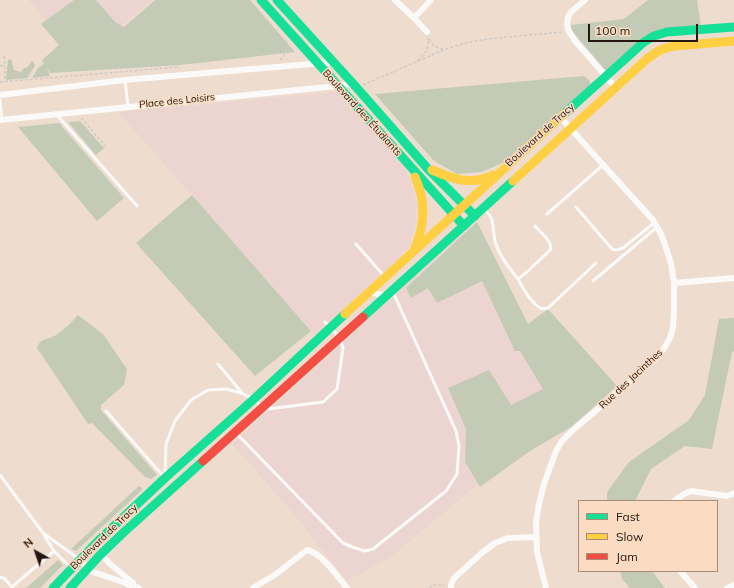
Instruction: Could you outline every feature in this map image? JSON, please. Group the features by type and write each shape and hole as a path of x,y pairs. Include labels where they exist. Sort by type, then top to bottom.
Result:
{"street":[{"name":"Boulevard des Étudiants","path":"261,0 464,226"},
{"name":"Boulevard des Étudiants","path":"277,0 353,83 428,169 465,204 475,216"},
{"path":"395,0 427,32"},
{"path":"414,18 431,0"},
{"path":"585,0 571,12 568,17 568,30 576,42 616,88"},
{"name":"Boulevard de Tracy","path":"53,588 71,568 165,478 254,399 327,325 370,292 453,214 644,42 654,36 675,31 734,27"},
{"name":"Boulevard de Tracy","path":"70,588 101,554 484,209 648,58 660,50 674,46 734,41"},
{"path":"0,95 125,80 334,62"},
{"name":"Place des Loisirs","path":"1,120 337,86 353,83"},
{"name":"Rue des Jacinthes","path":"546,588 537,552 536,522 544,484 556,451 562,441 572,431 654,360 663,350 670,338 673,327 674,312 674,284 671,263 662,236 655,225 560,117"},
{"path":"410,167 421,189 424,208 420,236 414,251"},
{"path":"428,169 461,180 471,181 490,176 504,168"},
{"path":"674,284 734,278"},
{"path":"370,292 389,293"},
{"path":"232,418 236,432"},
{"path":"165,478 174,488"},
{"path":"675,500 691,491 727,496 734,493"},
{"path":"451,587 454,578 495,543 508,538 537,537"},
{"path":"253,588 276,574 307,550 313,551 320,556 347,588"},
{"path":"101,554 109,564 138,588"},
{"path":"80,560 88,569 98,574 138,588"},
{"path":"71,568 88,569"},
{"path":"681,572 695,588"},
{"path":"727,588 734,585"}],"lane":[{"path":"125,80 128,106"},
{"path":"0,100 1,120"},
{"path":"55,114 136,206"},
{"path":"547,214 603,165"},
{"path":"576,207 612,249 616,250 623,248 655,225"},
{"path":"484,209 492,219 492,229 496,244 505,262 533,302 542,309 548,308 596,263"},
{"path":"593,281 655,225"},
{"path":"518,280 551,249 550,242 536,226"},
{"path":"356,244 385,278"},
{"path":"236,432 343,543 365,552 373,548 446,491 457,474 459,446 456,431 389,293"},
{"path":"165,478 166,444 175,421 191,400 208,390 226,389 254,399 263,408 268,409 323,402 337,390 343,348 340,338 327,325"},
{"path":"218,364 244,395"},
{"path":"106,411 165,478"},
{"path":"0,476 43,533 54,551 71,568"},
{"path":"155,488 164,497"},
{"path":"43,533 80,560"},
{"path":"0,577 12,587 54,551"}],"path":[{"path":"363,85 444,50 465,43 487,39 562,32"},
{"path":"276,62 281,60 287,49 287,41 283,36"},
{"path":"416,62 425,54 429,45 427,38 434,46 444,50"},
{"path":"4,56 5,82"},
{"path":"0,82 178,66 183,72"},
{"path":"75,112 106,146"},
{"path":"429,588 436,585 451,587"}],"shaded area":[{"path":"29,0 152,0 80,62"},
{"path":"336,92 405,168 413,187 417,204 415,228 408,249 315,335 118,112"},
{"path":"471,225 567,410 392,556 347,581 281,499 232,444"}],"green space":[{"path":"74,0 96,0 115,22 124,27 155,0 250,0 295,52 180,65 50,73 46,67 50,76 32,78 39,67 44,64 42,60 59,45 41,24"},
{"path":"648,0 697,0 701,26 663,30 607,72 572,31 571,25 624,19"},
{"path":"11,59 14,70 21,72 33,61 35,66 27,78 6,80 8,60"},
{"path":"584,76 590,81 590,86 509,160 482,172 457,174 433,160 375,94"},
{"path":"80,121 104,148 96,155 68,122"},
{"path":"59,123 124,198 97,221 18,127"},
{"path":"192,195 311,331 255,376 136,243"},
{"path":"477,222 528,324 548,309 617,386 571,427 530,451 480,487 465,462 466,429 448,388 489,370 511,405 543,389 520,351 515,351 482,281 437,303 428,288 411,298 406,288"},
{"path":"78,315 103,334 127,369 124,385 101,405 101,410 157,475 151,479 145,477 92,423 88,424 37,348 40,342 60,333"},
{"path":"734,318 734,351 732,352 712,449 685,446 651,469 636,500 607,500 607,492 629,462 689,420 705,395 719,319"},
{"path":"139,486 142,490 76,551 71,549"},
{"path":"58,560 63,565 40,588 26,588"},
{"path":"620,572 653,572 665,588 630,588 622,579"}],"traffic: fast":[{"path":"261,0 464,226"},
{"path":"277,0 428,169 475,216"},
{"path":"564,114 644,42 654,36 667,32 734,27"},
{"path":"363,317 513,181"},
{"path":"53,588 97,542 165,478 254,399 345,314"},
{"path":"70,588 101,554 124,532 203,461"}],"traffic: slow":[{"path":"513,181 648,58 660,50 674,46 734,41"},
{"path":"345,314 564,114"},
{"path":"432,170 447,176 470,181 493,175"},
{"path":"415,177 419,186 423,212 421,230 415,248"}],"traffic: jam":[{"path":"203,461 363,317"}]}
